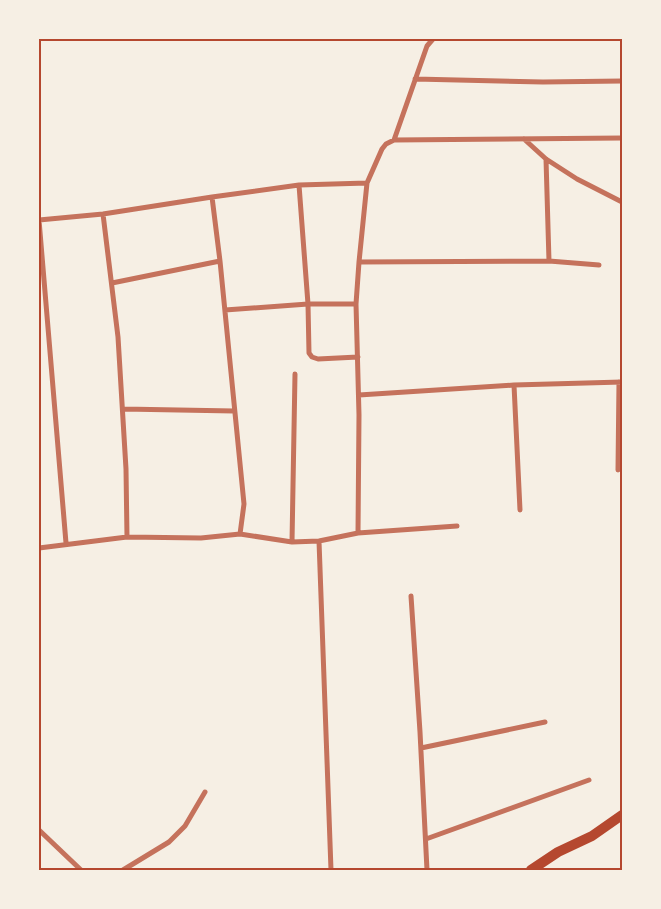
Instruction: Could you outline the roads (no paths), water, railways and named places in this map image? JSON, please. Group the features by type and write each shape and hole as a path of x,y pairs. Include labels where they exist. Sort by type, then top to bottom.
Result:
{"main road":[{"path":"531,870 558,852 592,836 622,815"}],"street":[{"path":"394,140 427,46 433,39"},
{"path":"415,80 622,81"},
{"path":"524,138 546,159 577,179 622,202"},
{"path":"358,533 359,395 356,304 367,183 382,149 386,144 394,140 622,138"},
{"path":"546,159 548,261"},
{"path":"66,543 39,220 103,214 299,185 367,183"},
{"path":"299,185 308,304 307,344 309,353 312,358 318,359 358,357"},
{"path":"212,197 244,504 240,534"},
{"path":"103,214 118,337 123,408 127,537"},
{"path":"112,283 220,261"},
{"path":"359,262 548,261 598,265"},
{"path":"225,310 308,304 356,304"},
{"path":"292,542 295,374"},
{"path":"359,395 514,385 621,382 618,470"},
{"path":"514,385 520,510"},
{"path":"123,408 234,411"},
{"path":"39,548 66,543 127,537 201,538 240,534 292,542 319,541 358,533 456,526"},
{"path":"319,541 332,870"},
{"path":"411,596 426,839 426,870"},
{"path":"421,748 545,722"},
{"path":"426,839 589,780"},
{"path":"123,870 170,842 185,826 205,792"},
{"path":"39,830 81,870"}]}
